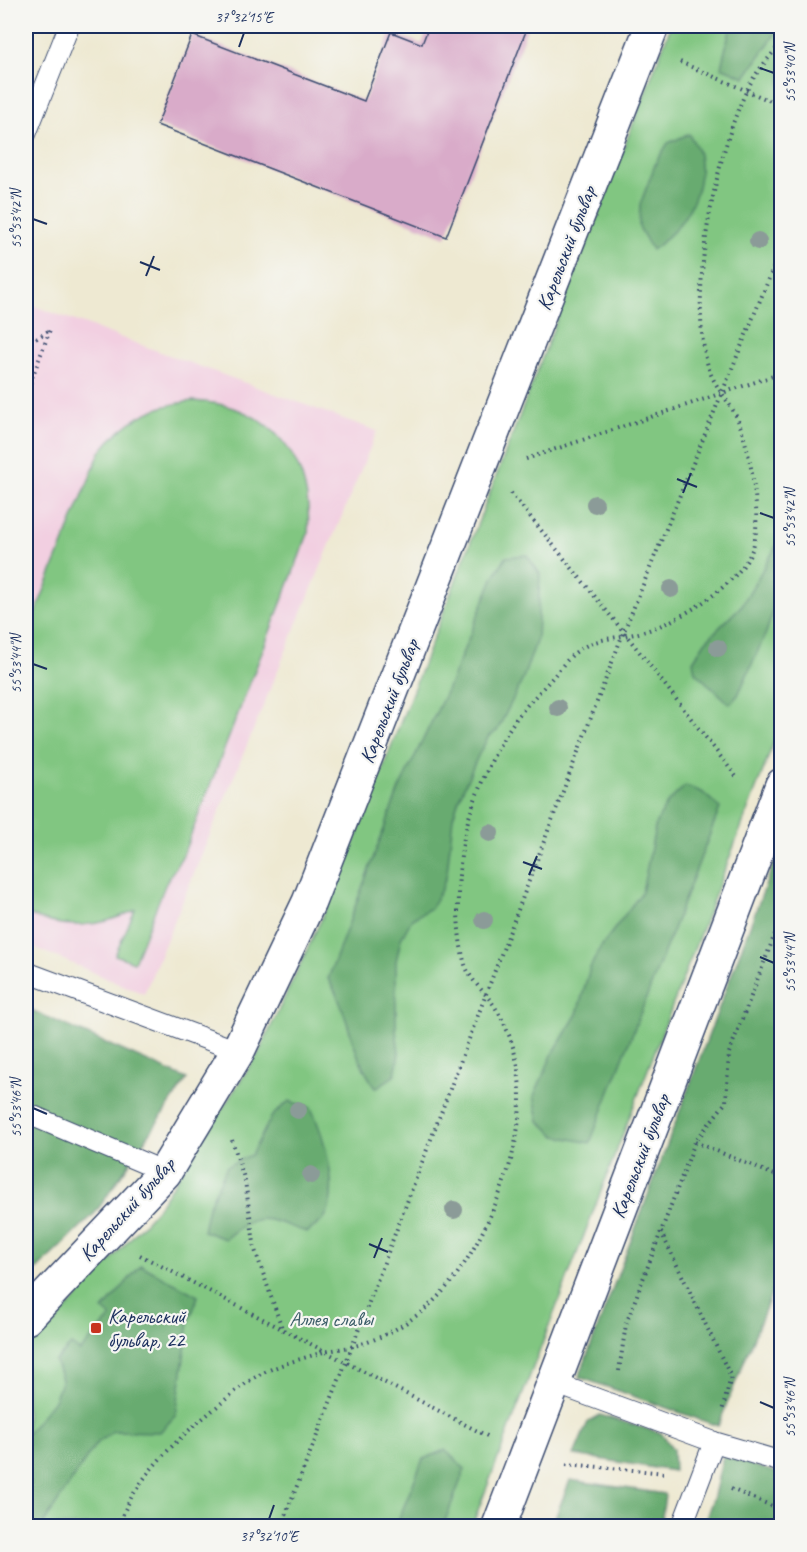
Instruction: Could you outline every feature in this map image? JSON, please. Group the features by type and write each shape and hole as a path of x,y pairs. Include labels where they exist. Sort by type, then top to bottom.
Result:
{"street":[{"name":"Карельский бульвар","path":"26,1318 165,1172 238,1051 309,902 648,37"},
{"name":"Карельский бульвар","path":"499,1527 780,793"}],"lane":[{"path":"26,134 69,26"},
{"path":"27,977 238,1051"},
{"path":"26,1113 165,1172"},
{"path":"554,1383 714,1442 782,1462"},
{"path":"682,1527 714,1442"}],"path":[{"path":"648,37 782,106"},
{"path":"118,1527 145,1476 180,1436 258,1375 322,1352 373,1341 402,1325 435,1300 462,1268 504,1182 517,1140 520,1092 513,1042 486,994 475,984 465,964 460,928 459,875 467,823 488,770 516,719 580,649 672,621 728,583 752,550 755,516 749,453 735,414 721,394 710,370 702,335 707,220 726,146 747,90 782,42"},
{"path":"281,1527 624,635 782,247"},
{"path":"26,345 50,330 26,394"},
{"path":"518,461 782,373"},
{"path":"508,489 738,779"},
{"path":"614,1406 626,1324 695,1142 726,1102 729,1053 782,916"},
{"path":"229,1132 246,1181 255,1250 283,1331"},
{"path":"695,1142 782,1178"},
{"path":"661,1231 731,1377 714,1442"},
{"path":"139,1254 322,1352 490,1438"}],"shaded area":[{"path":"26,303 377,431 144,994 26,944"}],"green space":[{"name":"Аллея славы","path":"671,26 781,26 781,724 472,1526 26,1526 26,1349 47,1331 157,1209 258,1054 337,886"},
{"path":"731,26 781,26 745,77 721,67"},
{"path":"689,134 699,155 699,183 695,196 682,221 652,250 639,227 640,205 656,162 668,143"},
{"path":"193,401 220,404 244,412 265,424 282,440 295,459 303,482 308,507 308,534 183,855 166,883 134,962 115,955 135,910 108,921 80,925 53,923 26,913 26,636 100,452 119,431 141,416 165,406"},
{"path":"781,538 781,588 766,633 738,695 730,704 695,672 693,661 705,642 742,605"},
{"path":"527,555 540,574 537,639 522,681 497,731 489,736 478,756 460,796 453,817 447,873 442,888 431,908 412,919 401,939 396,961 396,1030 399,1053 395,1075 376,1088 360,1061 336,993 328,979 399,789 449,686 494,576 506,557"},
{"path":"685,786 702,792 720,808 590,1143 556,1136 539,1121 534,1096 552,1055 577,1014 590,968 600,948 642,892 656,823 668,802"},
{"path":"781,844 781,1270 718,1426 579,1377"},
{"path":"29,1009 187,1079 96,1212 26,1280 26,1017"},
{"path":"289,1101 311,1108 325,1146 331,1177 331,1192 324,1219 307,1232 264,1219 247,1223 225,1239 203,1231 208,1207 227,1166 251,1155 272,1116"},
{"path":"141,1265 198,1296 189,1322 176,1415 160,1432 113,1431 95,1445 44,1523 41,1526 26,1526 26,1435 55,1399 62,1379 55,1361 71,1345 80,1351 111,1317 103,1310"},
{"path":"600,1415 661,1433 673,1449 674,1471 574,1455 588,1422"},
{"path":"445,1450 465,1469 443,1526 396,1526 423,1459"},
{"path":"723,1456 781,1474 779,1526 703,1526 714,1496"},
{"path":"570,1480 665,1494 661,1526 552,1526"}],"building":[{"path":"429,26 528,26 446,237 157,125 192,35 364,101 391,32 422,44"}],"place":[{"name":"Карельский бульвар, 22","path":"96,1328"}]}
